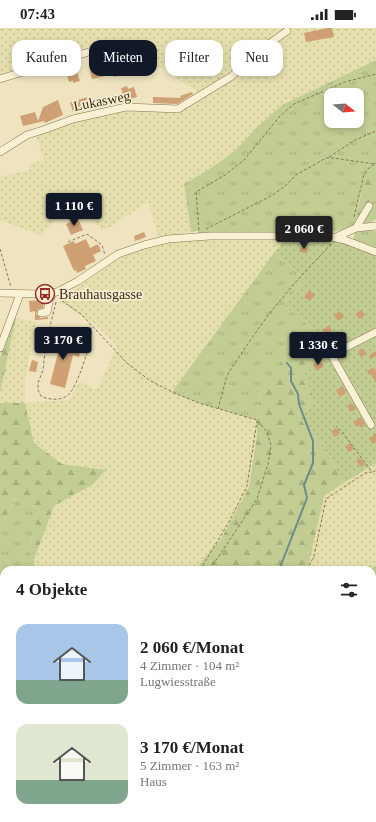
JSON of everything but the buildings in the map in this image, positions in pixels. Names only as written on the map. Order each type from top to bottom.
[{"type":"street","name":"Lukasweg","points":[[0,152],[27,135],[73,119],[126,106],[178,109],[232,76],[252,56],[287,31]]},
{"type":"street","points":[[0,79],[89,52]]},
{"type":"street","points":[[356,228],[369,206]]},
{"type":"street","points":[[336,237],[356,228],[376,226]]},
{"type":"street","points":[[0,293],[54,293],[78,281],[118,254],[155,242],[181,237],[336,237],[376,252]]},
{"type":"street","points":[[41,313],[47,312],[49,302],[54,293]]},
{"type":"street","points":[[0,348],[17,294]]},
{"type":"street","points":[[371,425],[333,358],[335,353],[376,332]]},
{"type":"path","points":[[200,231],[196,192],[225,175],[244,160],[285,111],[303,100],[344,82],[376,74]]},
{"type":"path","points":[[204,230],[271,196],[284,187],[296,175],[328,158],[355,140],[376,131]]},
{"type":"path","points":[[328,158],[375,163]]},
{"type":"path","points":[[354,219],[364,174],[375,163]]},
{"type":"path","points":[[68,242],[84,234],[88,235],[102,245],[107,261]]},
{"type":"path","points":[[218,409],[229,372],[262,323],[293,285],[330,246],[336,237]]},
{"type":"path","points":[[0,249],[17,294]]},
{"type":"path","points":[[89,323],[91,331],[89,344],[80,373],[71,392],[67,396],[60,398],[48,399],[41,396],[38,392],[38,383],[43,370],[46,342],[57,297],[78,312],[89,323],[127,363],[158,386],[179,396],[257,420],[267,432],[271,445],[263,483],[257,499],[211,566]]},
{"type":"path","points":[[202,566],[229,522],[247,486],[257,420]]},
{"type":"path","points":[[336,426],[344,433],[372,472]]},
{"type":"path","points":[[309,566],[314,556],[326,499],[365,473],[376,470]]},
{"type":"shaded area","points":[[0,28],[376,28],[376,60],[282,105],[255,129],[235,151],[208,170],[184,184],[191,232],[159,238],[148,202],[109,228],[102,230],[75,203],[40,235],[0,220],[0,177],[30,170],[29,163],[44,161],[36,134],[121,110],[180,111],[201,94],[174,76],[223,76],[223,40],[165,40],[165,70],[157,65],[157,40],[89,40],[89,46],[81,49],[81,40],[12,40],[12,72],[0,76]]},
{"type":"shaded area","points":[[194,240],[285,240],[172,392],[199,403],[257,420],[257,435],[249,487],[221,539],[199,566],[34,566],[34,560],[54,506],[92,485],[105,470],[62,464],[34,443],[25,403],[69,400],[80,382],[97,390],[117,346],[93,322],[59,302],[60,297],[75,289],[119,258],[157,245]]},
{"type":"shaded area","points":[[16,318],[36,322],[25,379],[25,403],[0,403],[0,393]]},
{"type":"shaded area","points":[[376,463],[375,566],[309,566],[324,496]]},
{"type":"green space","points":[[376,60],[376,166],[368,172],[360,196],[355,226],[324,234],[198,235],[198,231],[191,232],[184,184],[208,170],[235,151],[255,129],[282,105]]},
{"type":"green space","points":[[376,166],[376,183],[373,192],[373,200],[368,204],[355,226],[363,182],[368,172]]},
{"type":"green space","points":[[376,183],[376,219],[367,224],[361,221],[368,203],[373,200],[373,192]]},
{"type":"green space","points":[[356,228],[376,231],[376,250],[353,240]]},
{"type":"green space","points":[[285,240],[337,240],[376,254],[376,463],[344,483],[330,457],[298,416],[315,403],[304,369],[327,353],[307,324],[284,305],[305,279],[274,253]]},
{"type":"green space","points":[[274,253],[305,279],[284,305],[307,324],[260,394],[257,420],[199,403],[172,392]]},
{"type":"green space","points":[[13,318],[16,318],[0,393],[0,357]]},
{"type":"green space","points":[[307,324],[328,353],[315,403],[298,416],[330,457],[344,483],[324,496],[309,566],[199,566],[221,539],[249,487],[257,435],[260,394]]},
{"type":"green space","points":[[0,403],[25,403],[34,443],[62,464],[106,470],[92,485],[54,506],[34,560],[34,566],[25,566],[39,509],[15,499],[0,529]]},
{"type":"green space","points":[[15,499],[39,509],[25,566],[0,566],[0,529]]},
{"type":"waterway","points":[[281,566],[307,498],[304,485],[313,463],[313,441],[299,404],[298,394],[291,381],[291,368],[287,363]]},
{"type":"place","name":"Brauhausgasse","points":[[45,294]]}]
